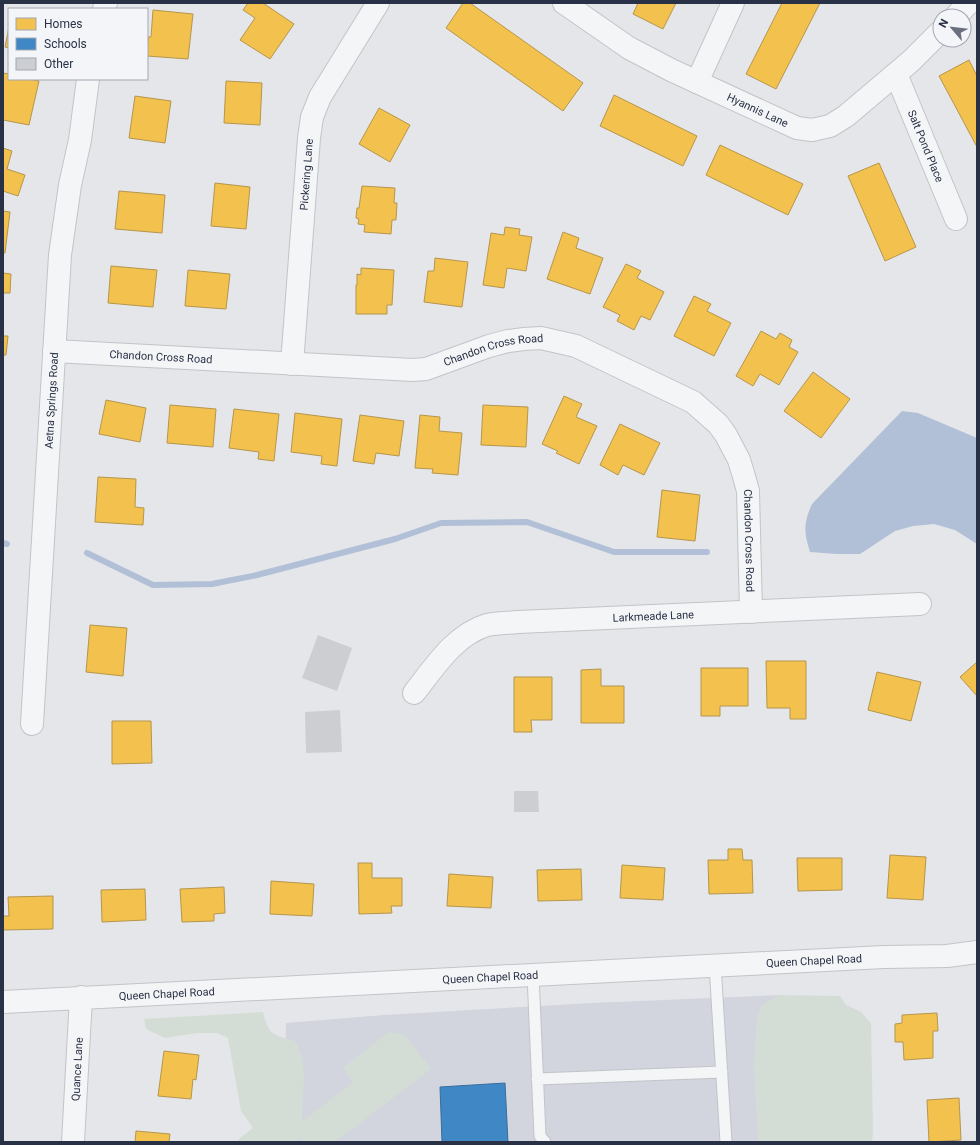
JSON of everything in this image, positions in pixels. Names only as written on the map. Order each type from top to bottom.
[{"type":"street","name":"Pickering Lane","points":[[292,364],[309,138],[312,117],[320,97],[378,3]]},
{"type":"street","name":"Hyannis Lane","points":[[564,3],[629,48],[697,82],[797,128],[812,130],[830,126],[846,116],[896,74],[932,40]]},
{"type":"street","points":[[697,82],[733,3]]},
{"type":"street","name":"Salt Pond Place","points":[[896,74],[956,219]]},
{"type":"street","name":"Aetna Springs Road","points":[[32,724],[60,255],[70,185],[80,140],[88,80]]},
{"type":"street","name":"Chandon Cross Road","points":[[54,351],[413,370],[426,369],[495,344],[524,339],[542,338],[576,346],[693,402],[718,424],[726,435],[740,460],[748,491],[751,612]]},
{"type":"street","name":"Larkmeade Lane","points":[[414,693],[454,644],[471,633],[487,626],[502,623],[920,604]]},
{"type":"street","name":"Queen Chapel Road","points":[[3,1002],[715,965],[884,957],[947,956],[977,952]]},
{"type":"street","name":"Quance Lane","points":[[73,1142],[81,997]]},
{"type":"lane","points":[[715,965],[726,1142]]},
{"type":"lane","points":[[533,975],[540,1136],[545,1142]]},
{"type":"lane","points":[[537,1079],[722,1072]]},
{"type":"shaded area","points":[[779,995],[784,1028],[784,1142],[283,1142],[286,1023],[384,1015],[592,1003]]},
{"type":"shaded area","points":[[779,995],[840,996],[846,1005],[861,1012],[871,1023],[872,1142],[758,1142],[754,1065],[757,1016],[762,1005]]},
{"type":"shaded area","points":[[263,1012],[267,1026],[270,1030],[277,1036],[295,1041],[300,1051],[304,1071],[302,1122],[353,1082],[343,1068],[389,1032],[404,1034],[431,1069],[335,1142],[304,1142],[300,1136],[299,1142],[238,1142],[239,1139],[253,1128],[241,1111],[228,1038],[217,1033],[197,1033],[165,1038],[146,1029],[144,1019]]},
{"type":"water","points":[[902,411],[918,413],[977,438],[977,544],[955,530],[934,524],[913,526],[895,531],[860,554],[810,552],[805,528],[812,504]]},
{"type":"building: Homes","points":[[248,3],[263,3],[294,24],[270,59],[240,40],[255,18],[243,10]]},
{"type":"building: Homes","points":[[463,3],[470,3],[583,83],[563,111],[446,28]]},
{"type":"building: Homes","points":[[638,3],[676,3],[663,29],[633,14]]},
{"type":"building: Homes","points":[[782,3],[820,3],[776,89],[746,74]]},
{"type":"building: Homes","points":[[153,10],[193,14],[188,59],[148,56],[148,37],[151,37]]},
{"type":"building: Homes","points":[[8,32],[8,48],[5,47]]},
{"type":"building: Homes","points":[[969,60],[977,76],[977,147],[939,76]]},
{"type":"building: Homes","points":[[3,73],[8,74],[8,80],[39,81],[29,125],[3,120]]},
{"type":"building: Homes","points":[[226,81],[262,83],[260,125],[224,123]]},
{"type":"building: Homes","points":[[614,95],[697,136],[683,166],[600,126]]},
{"type":"building: Homes","points":[[135,96],[171,101],[165,143],[129,138]]},
{"type":"building: Homes","points":[[379,108],[410,125],[390,162],[359,144]]},
{"type":"building: Homes","points":[[720,145],[803,184],[788,215],[706,175]]},
{"type":"building: Homes","points":[[3,148],[12,151],[7,169],[25,175],[18,196],[3,191]]},
{"type":"building: Homes","points":[[879,163],[916,247],[885,261],[848,176]]},
{"type":"building: Homes","points":[[215,183],[250,187],[246,229],[211,226]]},
{"type":"building: Homes","points":[[362,186],[395,188],[394,203],[397,203],[396,220],[392,220],[391,234],[364,232],[365,225],[358,224],[359,219],[356,218],[357,208],[359,208]]},
{"type":"building: Homes","points":[[119,191],[165,195],[162,233],[115,229]]},
{"type":"building: Homes","points":[[3,211],[10,212],[5,253],[3,253]]},
{"type":"building: Homes","points":[[505,227],[520,229],[519,235],[532,237],[526,271],[507,268],[504,288],[483,285],[491,233],[504,235]]},
{"type":"building: Homes","points":[[563,232],[579,238],[576,248],[603,258],[590,294],[547,279]]},
{"type":"building: Homes","points":[[435,258],[468,262],[462,307],[424,302],[428,271],[434,271]]},
{"type":"building: Homes","points":[[626,264],[641,271],[637,278],[664,292],[650,320],[641,316],[634,330],[617,321],[620,315],[603,307]]},
{"type":"building: Homes","points":[[111,266],[157,270],[153,307],[108,303]]},
{"type":"building: Homes","points":[[361,268],[394,270],[392,305],[387,305],[387,314],[356,314],[357,274],[361,275]]},
{"type":"building: Homes","points":[[188,270],[230,274],[226,309],[185,306]]},
{"type":"building: Homes","points":[[3,273],[11,274],[10,293],[3,293]]},
{"type":"building: Homes","points":[[694,296],[711,304],[707,311],[731,323],[714,356],[674,336]]},
{"type":"building: Homes","points":[[761,331],[776,339],[780,333],[792,340],[789,347],[798,352],[779,385],[760,374],[753,386],[736,376]]},
{"type":"building: Homes","points":[[3,336],[8,336],[6,355],[3,355]]},
{"type":"building: Homes","points":[[813,372],[850,399],[821,438],[784,411]]},
{"type":"building: Homes","points":[[564,396],[582,404],[576,417],[597,426],[579,464],[556,453],[558,451],[542,444]]},
{"type":"building: Homes","points":[[106,400],[146,408],[140,442],[99,434]]},
{"type":"building: Homes","points":[[170,405],[216,409],[213,447],[167,443]]},
{"type":"building: Homes","points":[[483,405],[528,407],[526,447],[481,445]]},
{"type":"building: Homes","points":[[234,409],[279,414],[274,461],[258,459],[259,452],[229,448]]},
{"type":"building: Homes","points":[[295,413],[342,419],[337,466],[321,464],[322,456],[291,452]]},
{"type":"building: Homes","points":[[360,415],[404,421],[399,456],[376,453],[374,464],[353,461]]},
{"type":"building: Homes","points":[[420,415],[440,417],[439,431],[462,433],[458,475],[432,473],[433,469],[415,468]]},
{"type":"building: Homes","points":[[620,424],[660,443],[644,475],[623,465],[618,475],[600,465]]},
{"type":"building: Homes","points":[[98,477],[136,479],[135,507],[144,508],[143,525],[95,522]]},
{"type":"building: Homes","points":[[662,490],[700,495],[695,541],[657,537]]},
{"type":"building: Homes","points":[[90,625],[127,628],[123,676],[86,672]]},
{"type":"building: Homes","points":[[766,661],[806,661],[806,719],[790,719],[790,708],[767,708]]},
{"type":"building: Homes","points":[[977,662],[977,696],[960,677]]},
{"type":"building: Homes","points":[[701,668],[748,668],[748,706],[720,706],[720,716],[701,716]]},
{"type":"building: Homes","points":[[601,669],[601,686],[624,686],[624,723],[581,723],[581,670]]},
{"type":"building: Homes","points":[[877,672],[921,682],[911,721],[868,710]]},
{"type":"building: Homes","points":[[514,677],[552,677],[552,720],[531,720],[532,732],[514,732]]},
{"type":"building: Homes","points":[[112,721],[151,721],[152,763],[112,764]]},
{"type":"building: Homes","points":[[728,849],[742,849],[743,860],[752,860],[753,893],[709,894],[708,860],[728,860]]},
{"type":"building: Homes","points":[[890,855],[926,857],[923,900],[887,898]]},
{"type":"building: Homes","points":[[797,858],[842,858],[842,890],[798,891]]},
{"type":"building: Homes","points":[[358,863],[372,863],[372,878],[402,878],[402,906],[391,906],[392,913],[359,914]]},
{"type":"building: Homes","points":[[622,865],[665,868],[663,900],[620,898]]},
{"type":"building: Homes","points":[[581,869],[582,900],[538,901],[537,870]]},
{"type":"building: Homes","points":[[449,874],[493,877],[491,908],[447,906]]},
{"type":"building: Homes","points":[[271,881],[314,884],[312,916],[270,914]]},
{"type":"building: Homes","points":[[224,887],[225,913],[214,914],[214,921],[182,922],[180,889]]},
{"type":"building: Homes","points":[[145,889],[146,920],[102,922],[101,890]]},
{"type":"building: Homes","points":[[53,896],[53,929],[3,930],[3,916],[9,916],[8,897]]},
{"type":"building: Homes","points":[[937,1013],[938,1031],[933,1031],[933,1058],[904,1060],[903,1042],[895,1042],[895,1024],[902,1023],[902,1015]]},
{"type":"building: Homes","points":[[164,1051],[199,1055],[196,1080],[193,1079],[191,1099],[158,1096]]},
{"type":"building: Homes","points":[[959,1098],[961,1140],[929,1142],[927,1100]]},
{"type":"building: Homes","points":[[136,1131],[170,1134],[169,1142],[135,1142]]},
{"type":"building: Schools","points":[[505,1083],[508,1142],[442,1142],[440,1087]]},
{"type":"building: Other","points":[[318,635],[352,648],[337,691],[302,678]]},
{"type":"building: Other","points":[[340,710],[342,752],[306,753],[305,712]]},
{"type":"building: Other","points":[[514,791],[538,791],[539,812],[514,812]]},
{"type":"waterway","points":[[87,553],[153,585],[212,584],[257,575],[395,539],[441,523],[527,522],[614,552],[707,552]]},
{"type":"waterway","points":[[3,543],[7,544]]}]
